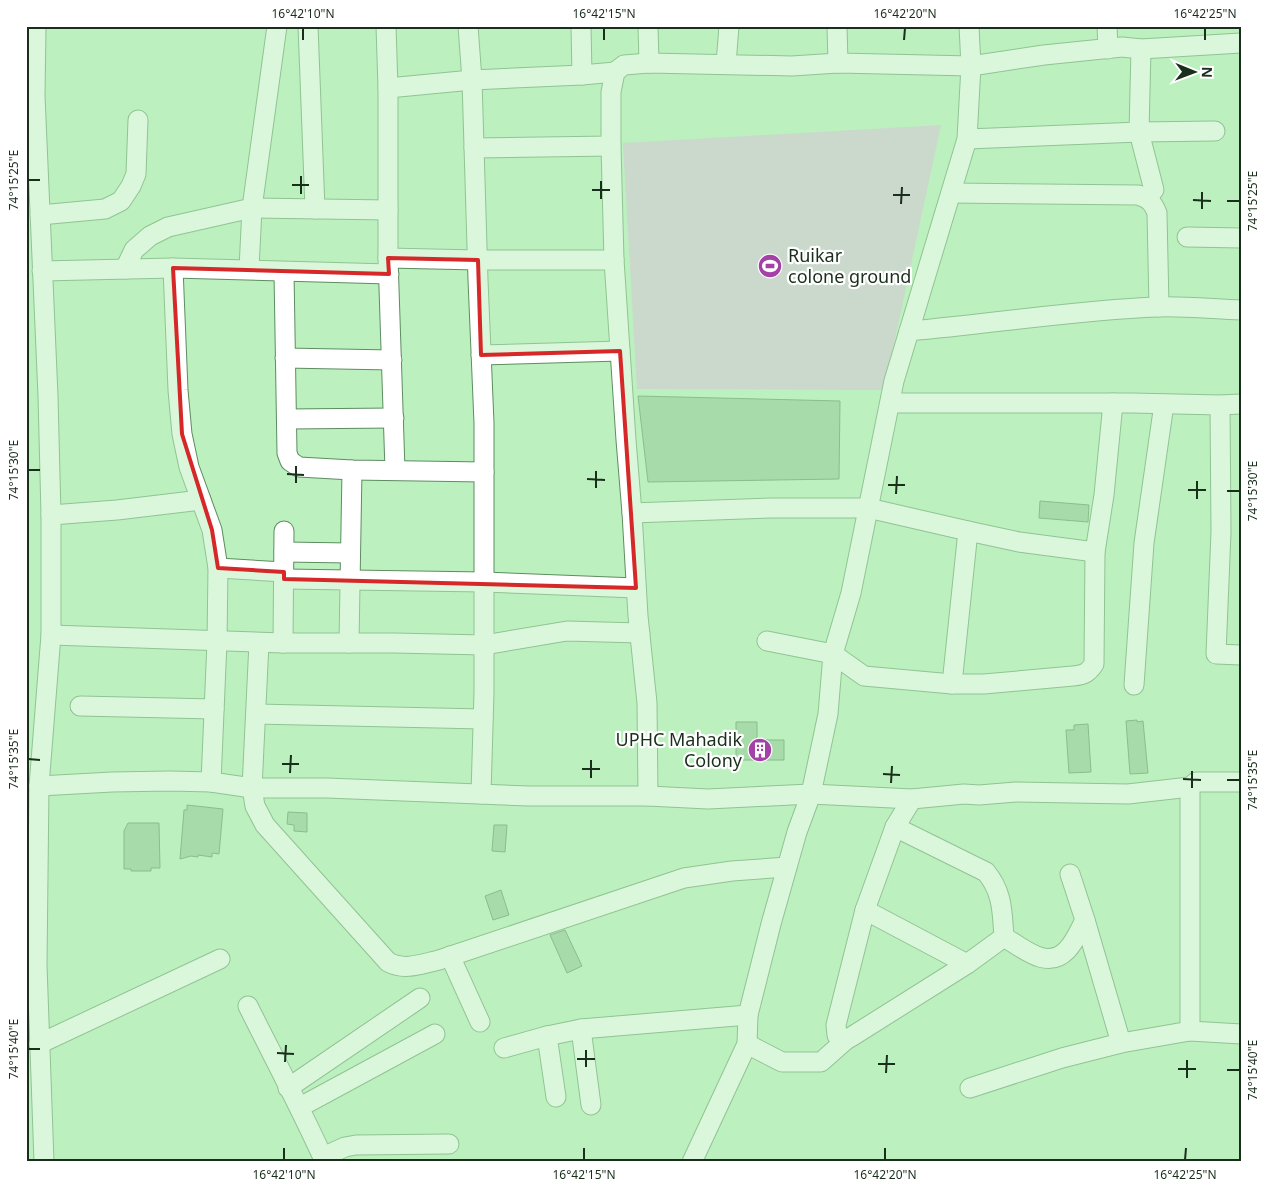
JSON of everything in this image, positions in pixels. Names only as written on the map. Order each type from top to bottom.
[{"type":"street","points":[[36,26],[35,96],[48,396],[51,515],[50,635],[40,786],[37,965],[44,1162]]},
{"type":"street","points":[[249,269],[252,208],[276,26]]},
{"type":"street","points":[[308,26],[316,209]]},
{"type":"street","points":[[386,26],[389,266],[395,470]]},
{"type":"street","points":[[468,26],[472,80],[484,423],[484,646],[480,794]]},
{"type":"street","points":[[581,26],[582,75]]},
{"type":"street","points":[[648,26],[649,63]]},
{"type":"street","points":[[726,64],[728,26]]},
{"type":"street","points":[[837,26],[838,63]]},
{"type":"street","points":[[692,1162],[747,1044],[748,1015],[786,867],[811,794],[828,714],[833,654],[851,593],[894,381],[967,139],[971,66],[969,26]]},
{"type":"street","points":[[1107,26],[1108,49]]},
{"type":"street","points":[[388,88],[472,80],[615,72],[624,66],[649,63],[792,66],[838,63],[971,66],[1044,55],[1122,47],[1141,49],[1211,35],[1241,43]]},
{"type":"street","points":[[1141,49],[1139,132],[1154,190]]},
{"type":"street","points":[[615,72],[611,92],[614,260],[636,588],[647,703],[648,796]]},
{"type":"street","points":[[40,215],[104,209],[121,201],[136,174],[138,120]]},
{"type":"street","points":[[967,139],[1215,131]]},
{"type":"street","points":[[474,148],[611,146]]},
{"type":"street","points":[[951,193],[1138,195],[1146,197],[1153,203],[1157,213],[1158,307]]},
{"type":"street","points":[[125,269],[134,250],[150,236],[168,228],[252,208],[388,210]]},
{"type":"street","points":[[1187,237],[1241,238]]},
{"type":"street","points":[[42,271],[173,268],[249,269],[284,272],[478,260],[614,260]]},
{"type":"street","points":[[173,268],[178,390],[182,434],[189,467],[212,530],[218,568],[218,642],[211,782]]},
{"type":"street","points":[[284,272],[287,453],[290,462],[299,467],[352,470],[484,472]]},
{"type":"street","points":[[909,331],[975,326],[1097,311],[1158,307],[1241,310]]},
{"type":"street","points":[[481,355],[620,351]]},
{"type":"street","points":[[285,358],[392,360]]},
{"type":"street","points":[[890,403],[1241,404]]},
{"type":"street","points":[[767,641],[833,654],[864,676],[952,684],[984,684],[1083,675],[1090,671],[1094,664],[1095,552],[1104,496],[1113,403]]},
{"type":"street","points":[[1134,685],[1144,543],[1164,404]]},
{"type":"street","points":[[1220,405],[1221,532],[1216,654],[1241,655]]},
{"type":"street","points":[[287,419],[394,418]]},
{"type":"street","points":[[349,643],[352,470]]},
{"type":"street","points":[[51,515],[117,510],[201,500]]},
{"type":"street","points":[[632,513],[772,508],[868,508],[1019,542],[1095,552]]},
{"type":"street","points":[[283,643],[284,531]]},
{"type":"street","points":[[952,684],[968,531]]},
{"type":"street","points":[[284,552],[350,553]]},
{"type":"street","points":[[218,568],[284,576],[350,580],[484,582],[636,588]]},
{"type":"street","points":[[50,635],[218,642],[484,646],[567,631],[640,633]]},
{"type":"street","points":[[259,643],[252,788],[255,806],[265,825],[388,962],[396,967],[408,967],[450,956],[684,878],[732,871],[786,867]]},
{"type":"street","points":[[80,706],[214,709]]},
{"type":"street","points":[[256,714],[483,719]]},
{"type":"street","points":[[40,786],[112,782],[211,782],[252,788],[327,788],[566,797],[648,796],[708,799],[811,794],[912,799],[1016,792],[1128,794],[1190,787],[1196,782],[1241,782]]},
{"type":"street","points":[[1190,787],[1190,1031]]},
{"type":"street","points":[[847,1039],[838,1035],[836,1025],[865,910],[895,827],[912,799]]},
{"type":"street","points":[[895,827],[986,872],[995,883],[1002,902],[1004,937]]},
{"type":"street","points":[[1070,874],[1121,1043]]},
{"type":"street","points":[[865,910],[967,964]]},
{"type":"street","points":[[1004,937],[1034,955],[1044,959],[1051,959],[1068,950],[1085,920]]},
{"type":"street","points":[[747,1044],[782,1062],[821,1062],[847,1039],[967,964],[1004,937]]},
{"type":"street","points":[[450,956],[480,1022]]},
{"type":"street","points":[[39,1044],[220,959]]},
{"type":"street","points":[[288,1088],[420,998]]},
{"type":"street","points":[[248,1006],[324,1159],[345,1147],[356,1145],[449,1144]]},
{"type":"street","points":[[504,1048],[581,1028],[748,1015]]},
{"type":"street","points":[[581,1028],[591,1105]]},
{"type":"street","points":[[970,1088],[1062,1058],[1121,1043],[1190,1031],[1241,1034]]},
{"type":"street","points":[[300,1108],[435,1034]]},
{"type":"street","points":[[547,1036],[556,1097]]},
{"type":"highlighted area","points":[[388,258],[478,260],[481,355],[620,351],[636,588],[284,579],[284,572],[218,568],[212,530],[182,434],[173,268],[389,274]]},
{"type":"shaded area","name":"Ruikar colone ground","points":[[941,125],[884,390],[637,389],[623,143]]},
{"type":"building","points":[[638,396],[840,401],[839,479],[648,482]]},
{"type":"building","points":[[1040,501],[1089,505],[1088,522],[1039,518]]},
{"type":"building","points":[[1137,720],[1137,722],[1143,721],[1148,773],[1130,774],[1126,721]]},
{"type":"building","name":"UPHC Mahadik Colony","points":[[736,722],[757,722],[757,740],[784,740],[784,760],[736,760]]},
{"type":"building","points":[[1088,724],[1091,772],[1069,773],[1066,730],[1074,730],[1074,725]]},
{"type":"building","points":[[187,805],[223,809],[219,854],[212,853],[212,857],[198,855],[198,857],[191,856],[180,859],[184,810],[187,810]]},
{"type":"building","points":[[288,812],[307,813],[307,832],[294,831],[294,825],[287,824]]},
{"type":"building","points":[[128,823],[159,823],[160,868],[151,868],[151,871],[124,869],[124,831]]},
{"type":"building","points":[[494,825],[507,825],[505,852],[492,851]]},
{"type":"building","points":[[501,890],[509,915],[493,920],[485,896]]},
{"type":"building","points":[[565,930],[582,966],[567,973],[550,935]]},
{"type":"place","name":"Ruikar colone ground","points":[[770,266]]},
{"type":"place","name":"UPHC Mahadik Colony","points":[[760,750]]}]
